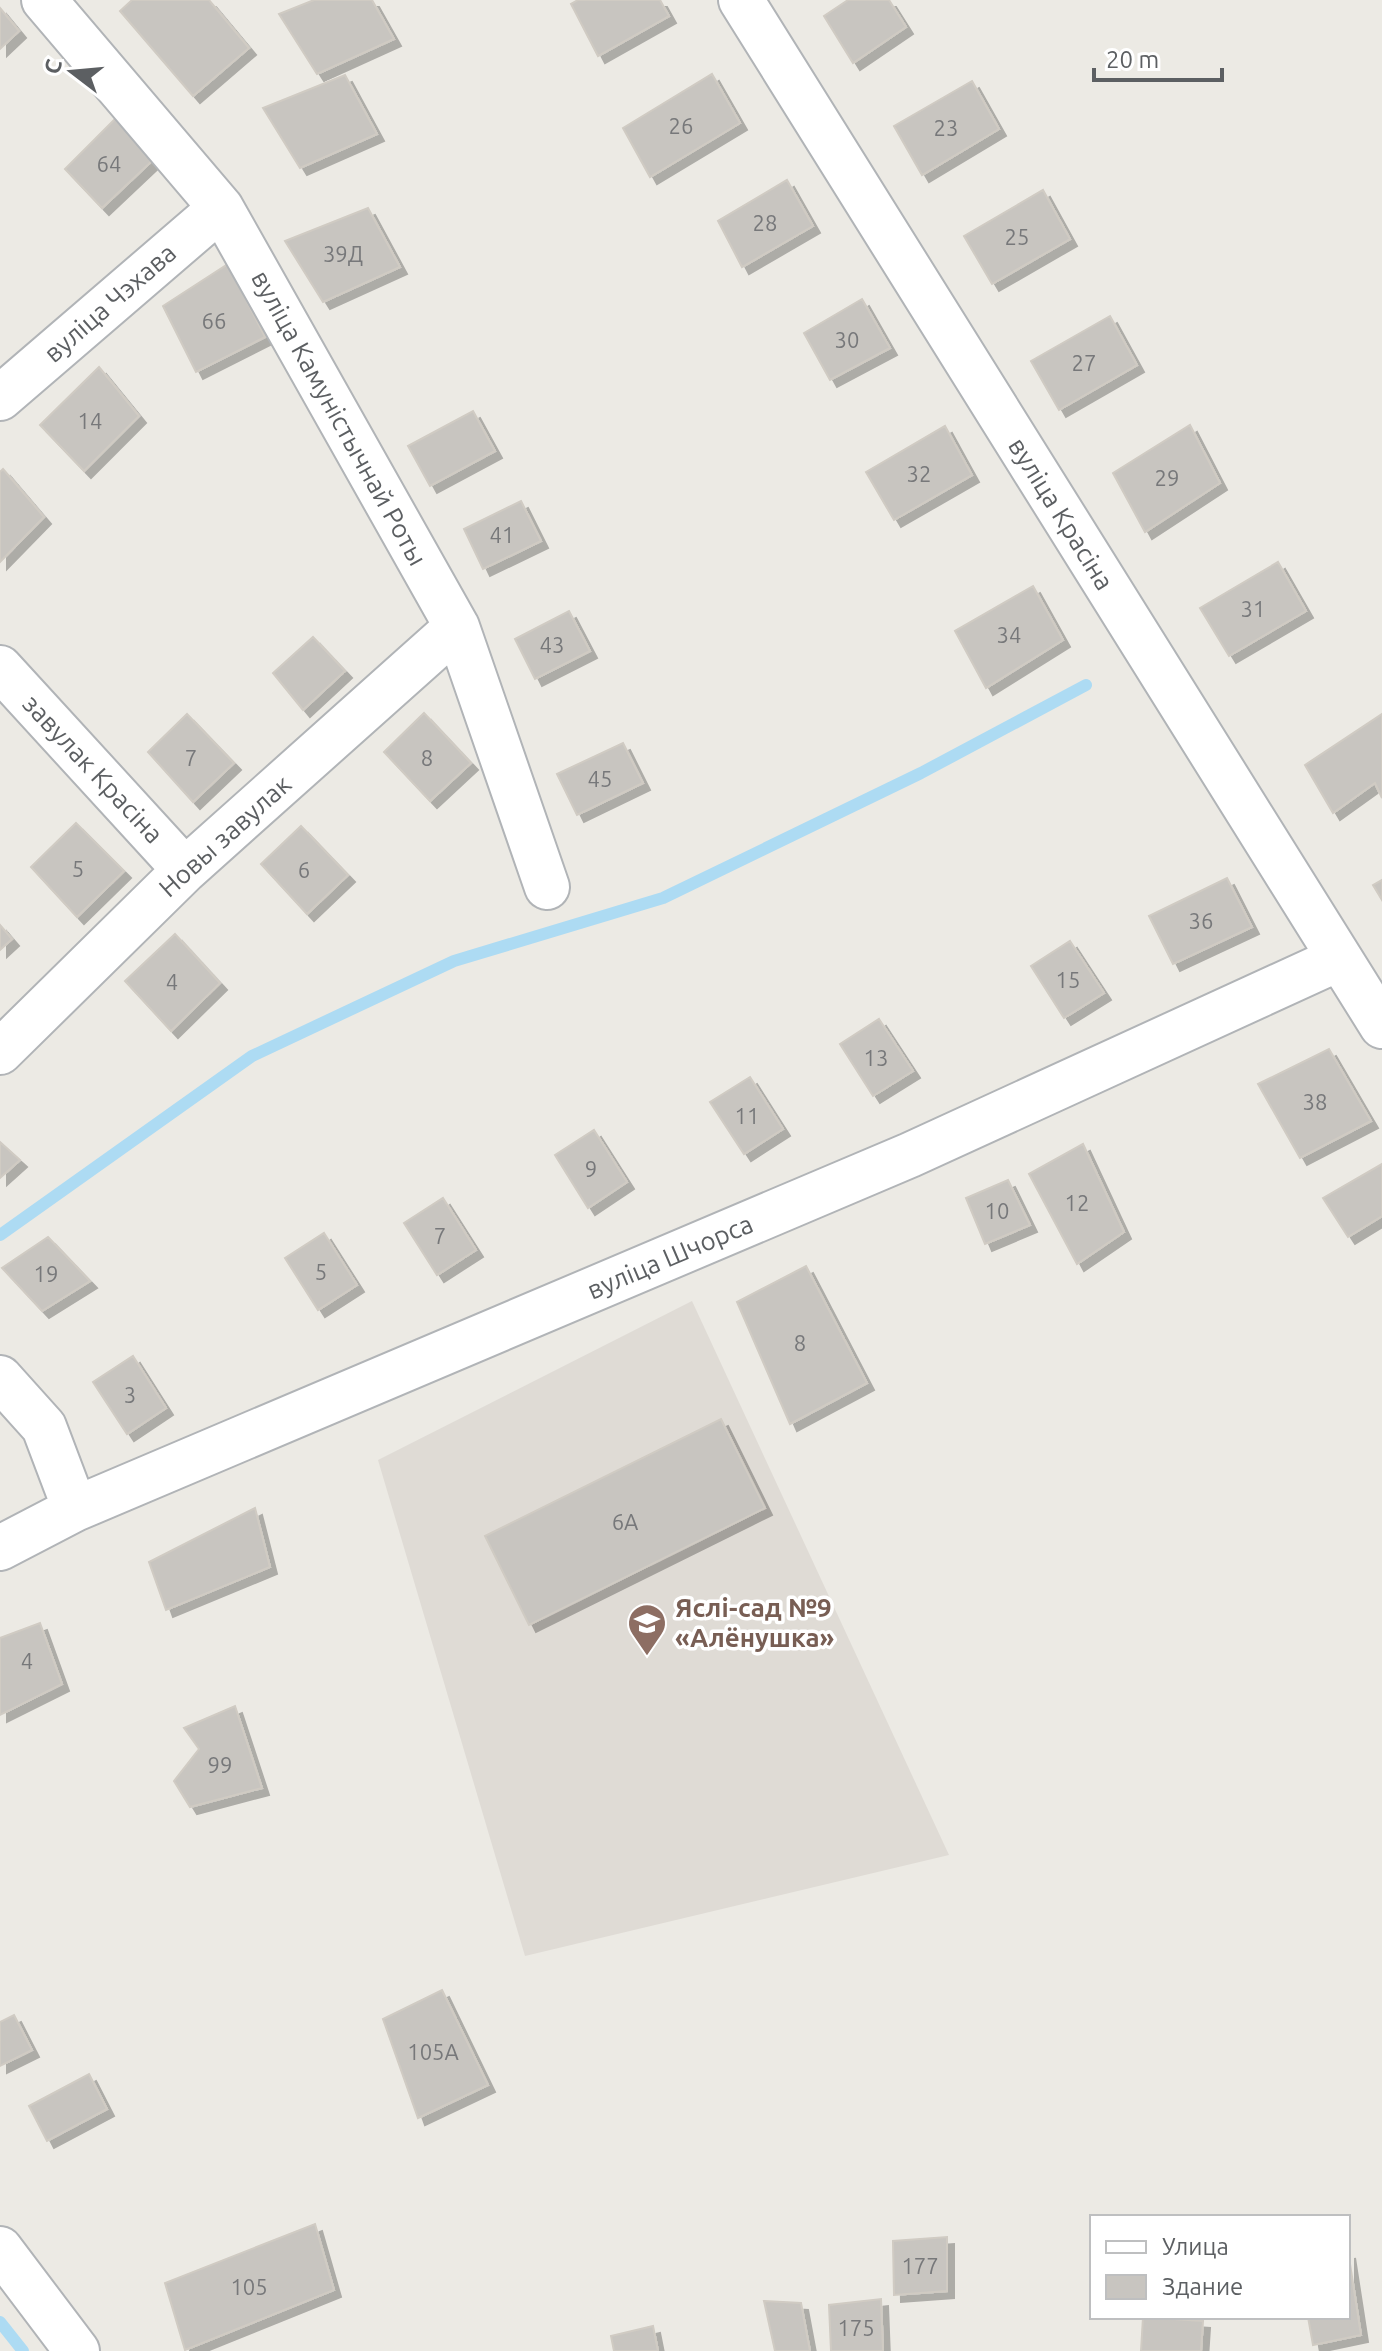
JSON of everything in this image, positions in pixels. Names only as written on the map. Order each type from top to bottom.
[{"type":"street","name":"вуліца Камуністычнай Роты","points":[[44,0],[221,208],[457,627],[547,887]]},
{"type":"street","name":"вуліца Красіна","points":[[741,0],[1382,1026]]},
{"type":"street","name":"вуліца Чэхава","points":[[0,398],[221,208]]},
{"type":"street","name":"Новы завулак","points":[[0,1052],[185,870],[457,627]]},
{"type":"street","name":"завулак Красіна","points":[[0,668],[185,870]]},
{"type":"street","name":"вуліца Шчорса","points":[[0,1548],[75,1509],[910,1155],[1338,959]]},
{"type":"street","points":[[0,1378],[44,1427],[75,1509]]},
{"type":"street","points":[[0,2249],[77,2351]]},
{"type":"shaded area","name":"Яслі-сад №9 «Алёнушка»","points":[[692,1301],[949,1855],[525,1956],[378,1460]]},
{"type":"building","points":[[132,0],[209,0],[249,48],[193,96],[120,11]]},
{"type":"building","points":[[314,0],[372,0],[394,39],[317,74],[279,14]]},
{"type":"building","points":[[578,0],[660,0],[669,16],[598,56],[571,4]]},
{"type":"building","points":[[848,0],[889,0],[906,27],[853,63],[824,16]]},
{"type":"building","points":[[0,8],[19,31],[0,49]]},
{"type":"building","points":[[712,74],[740,123],[650,177],[623,128]]},
{"type":"building","points":[[345,75],[377,134],[300,168],[263,108]]},
{"type":"building","points":[[972,81],[999,129],[922,175],[894,126]]},
{"type":"building","points":[[117,117],[154,159],[102,208],[65,169]]},
{"type":"building","points":[[787,180],[813,226],[742,267],[718,221]]},
{"type":"building","points":[[1043,190],[1070,239],[992,284],[964,236]]},
{"type":"building","points":[[368,208],[400,267],[323,302],[285,241]]},
{"type":"building","points":[[228,264],[265,337],[196,372],[163,306]]},
{"type":"building","points":[[862,299],[890,348],[830,380],[804,333]]},
{"type":"building","points":[[1110,316],[1137,365],[1059,410],[1031,361]]},
{"type":"building","points":[[99,367],[139,416],[84,471],[40,425]]},
{"type":"building","points":[[473,411],[495,451],[430,486],[408,446]]},
{"type":"building","points":[[1190,425],[1220,483],[1145,532],[1113,473]]},
{"type":"building","points":[[945,426],[972,475],[894,520],[866,472]]},
{"type":"building","points":[[3,469],[44,517],[0,562],[0,472]]},
{"type":"building","points":[[521,501],[541,541],[483,569],[464,529]]},
{"type":"building","points":[[1278,562],[1306,611],[1229,656],[1200,608]]},
{"type":"building","points":[[1033,586],[1063,640],[986,688],[955,631]]},
{"type":"building","points":[[569,611],[590,651],[535,679],[515,639]]},
{"type":"building","points":[[313,637],[345,671],[303,710],[273,673]]},
{"type":"building","points":[[424,713],[471,763],[430,801],[384,752]]},
{"type":"building","points":[[187,714],[234,763],[193,802],[148,752]]},
{"type":"building","points":[[1382,714],[1382,798],[1375,783],[1333,813],[1305,765]]},
{"type":"building","points":[[623,743],[643,783],[577,815],[557,774]]},
{"type":"building","points":[[76,823],[124,871],[77,917],[31,867]]},
{"type":"building","points":[[301,826],[348,875],[307,914],[261,864]]},
{"type":"building","points":[[1227,878],[1252,927],[1173,964],[1149,916]]},
{"type":"building","points":[[1382,880],[1382,900],[1373,885]]},
{"type":"building","points":[[0,925],[12,939],[0,950]]},
{"type":"building","points":[[175,934],[220,983],[171,1031],[125,981]]},
{"type":"building","points":[[1070,941],[1104,993],[1064,1018],[1031,966]]},
{"type":"building","points":[[879,1019],[913,1071],[873,1096],[840,1044]]},
{"type":"building","points":[[1329,1049],[1371,1121],[1300,1158],[1258,1084]]},
{"type":"building","points":[[750,1077],[783,1129],[744,1154],[710,1102]]},
{"type":"building","points":[[594,1130],[627,1182],[588,1208],[555,1155]]},
{"type":"building","points":[[0,1142],[20,1160],[0,1178]]},
{"type":"building","points":[[1083,1144],[1124,1232],[1077,1264],[1029,1174]]},
{"type":"building","points":[[1382,1164],[1382,1216],[1348,1237],[1323,1198]]},
{"type":"building","points":[[1008,1180],[1030,1225],[985,1244],[966,1198]]},
{"type":"building","points":[[443,1198],[476,1250],[437,1275],[404,1223]]},
{"type":"building","points":[[324,1233],[357,1285],[318,1310],[285,1258]]},
{"type":"building","points":[[48,1237],[90,1281],[42,1311],[2,1268]]},
{"type":"building","points":[[806,1266],[867,1383],[790,1424],[737,1302]]},
{"type":"building","points":[[133,1356],[166,1408],[127,1434],[93,1382]]},
{"type":"building","points":[[721,1419],[765,1508],[529,1625],[485,1536]]},
{"type":"building","points":[[255,1508],[270,1567],[166,1610],[149,1562]]},
{"type":"building","points":[[40,1623],[62,1684],[0,1715],[0,1638]]},
{"type":"building","points":[[235,1706],[262,1788],[190,1807],[174,1781],[199,1749],[184,1728]]},
{"type":"building","points":[[442,1990],[488,2085],[418,2118],[383,2019]]},
{"type":"building","points":[[14,2015],[32,2050],[0,2066],[0,2022]]},
{"type":"building","points":[[89,2074],[107,2109],[47,2141],[29,2106]]},
{"type":"building","points":[[315,2224],[334,2290],[185,2350],[165,2283]]},
{"type":"building","points":[[947,2237],[947,2291],[894,2295],[893,2241]]},
{"type":"building","points":[[1350,2264],[1361,2335],[1313,2345],[1308,2319],[1350,2319]]},
{"type":"building","points":[[881,2299],[883,2351],[831,2351],[829,2305]]},
{"type":"building","points":[[764,2301],[801,2303],[810,2351],[775,2351]]},
{"type":"building","points":[[1143,2319],[1203,2321],[1201,2351],[1141,2351]]},
{"type":"building","points":[[653,2326],[658,2351],[614,2351],[611,2336]]},
{"type":"waterway","points":[[0,1235],[252,1056],[454,961],[663,898],[921,773],[1086,685]]},
{"type":"waterway","points":[[0,2322],[23,2351]]},
{"type":"place","name":"Яслі-сад №9 «Алёнушка»","points":[[647,1657]]}]
